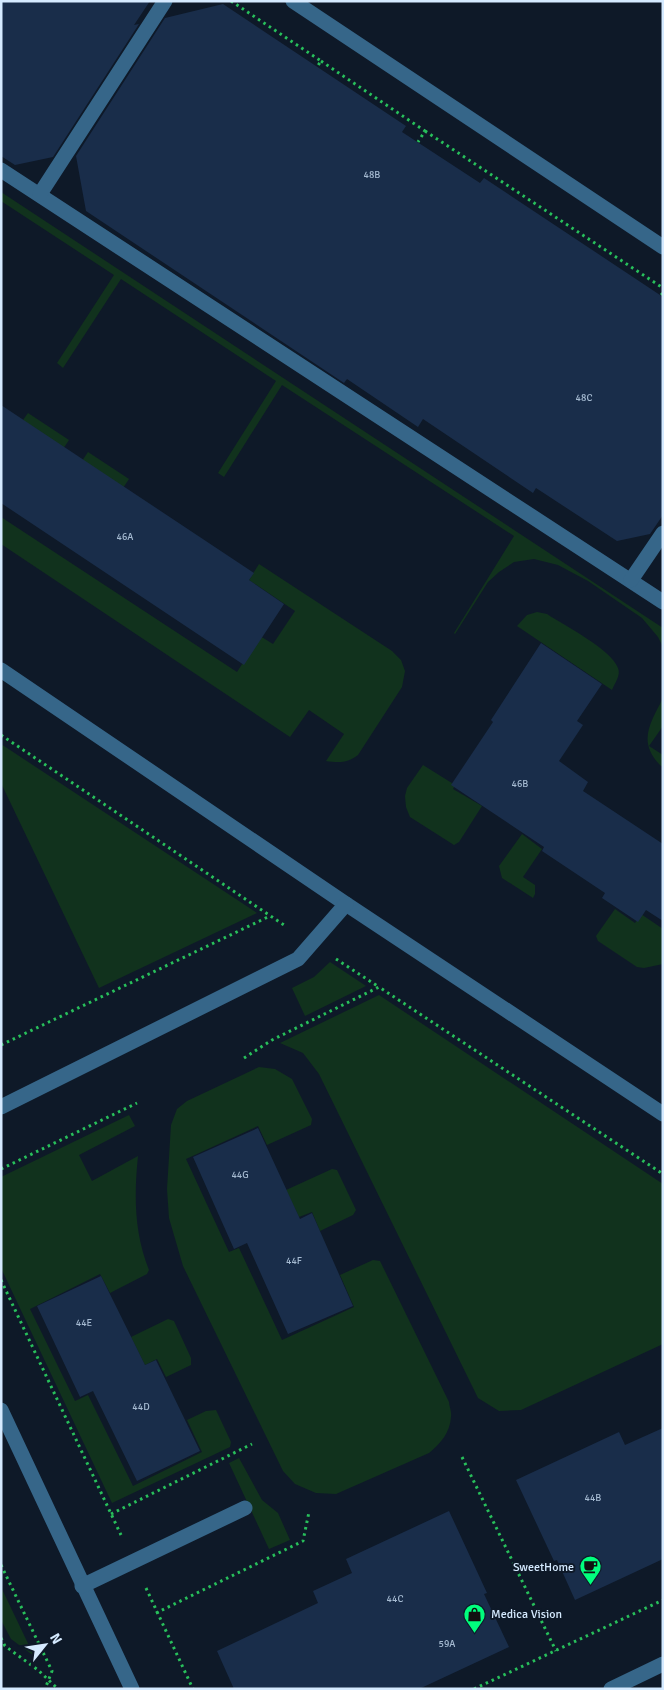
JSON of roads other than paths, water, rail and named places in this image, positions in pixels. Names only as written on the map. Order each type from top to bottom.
[{"type":"lane","points":[[40,194],[165,1]]},
{"type":"lane","points":[[293,1],[663,247]]},
{"type":"lane","points":[[1,170],[663,602]]},
{"type":"lane","points":[[631,580],[663,533]]},
{"type":"lane","points":[[1,670],[346,904],[663,1114]]},
{"type":"lane","points":[[1,1107],[298,959],[346,904]]},
{"type":"lane","points":[[1,1410],[132,1689]]},
{"type":"lane","points":[[82,1586],[245,1508]]},
{"type":"lane","points":[[611,1689],[663,1664]]},
{"type":"place","name":"SweetHome","points":[[590,1586]]},
{"type":"place","name":"Medica Vision","points":[[475,1633]]}]
